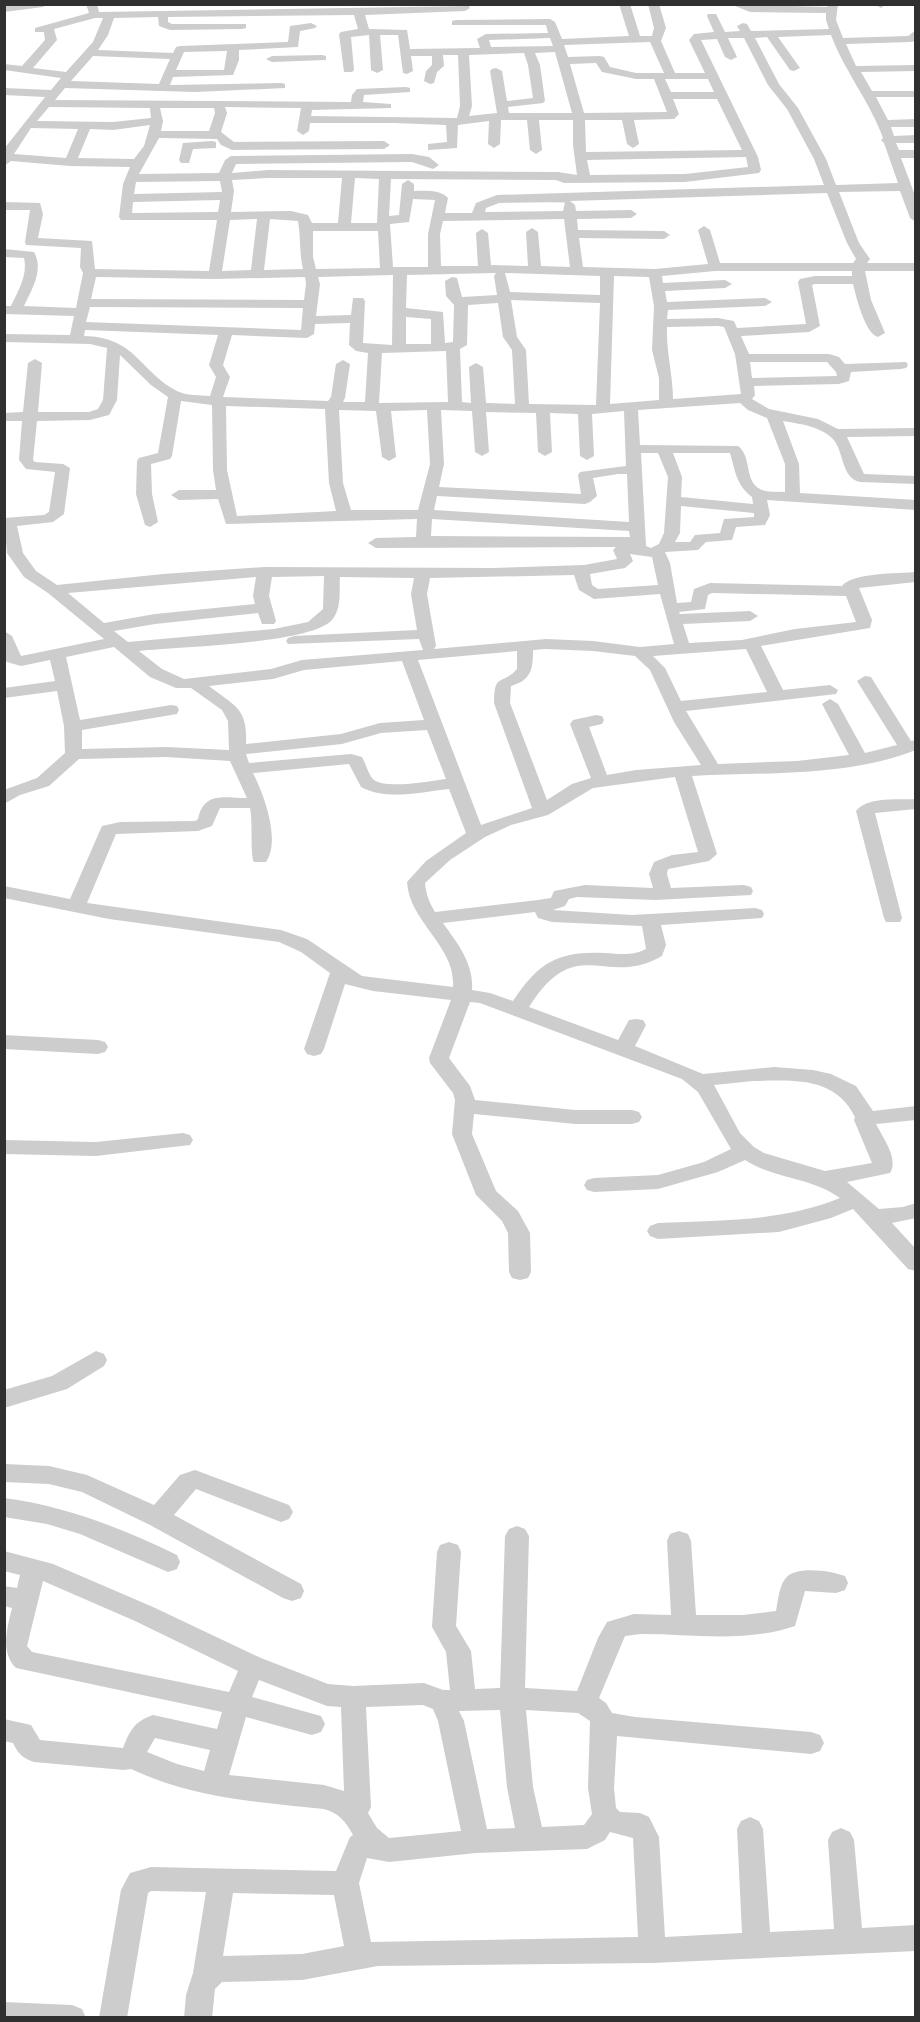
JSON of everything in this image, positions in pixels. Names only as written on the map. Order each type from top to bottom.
[{"type":"street","points":[[4,9],[43,4]]},
{"type":"street","points":[[25,70],[51,40],[44,29],[93,10],[109,15],[163,14],[325,4]]},
{"type":"street","points":[[624,4],[635,39]]},
{"type":"street","points":[[305,120],[385,119],[457,122],[499,117],[674,119],[666,96],[664,74],[656,41],[660,28],[653,4]]},
{"type":"street","points":[[735,4],[750,9],[832,7],[831,20],[837,37],[880,114],[887,140],[908,190],[915,218]]},
{"type":"street","points":[[290,7],[309,11],[431,11],[465,8]]},
{"type":"street","points":[[163,14],[163,24],[170,27],[242,30],[235,9]]},
{"type":"street","points":[[309,11],[315,42]]},
{"type":"street","points":[[359,11],[369,32],[377,70]]},
{"type":"street","points":[[109,15],[92,53],[15,141],[6,159],[136,163]]},
{"type":"street","points":[[456,23],[549,16],[579,117],[584,179]]},
{"type":"street","points":[[712,16],[731,57]]},
{"type":"street","points":[[182,60],[180,49],[294,45],[295,28],[315,42]]},
{"type":"street","points":[[231,160],[384,159],[429,167],[584,179],[685,178],[755,170],[750,153],[695,38],[745,30],[837,37],[911,39],[915,33]]},
{"type":"street","points":[[745,30],[774,85],[792,108],[820,159],[852,243],[863,259],[858,266],[858,280],[865,306],[878,333]]},
{"type":"street","points":[[348,70],[345,34],[403,32],[407,71]]},
{"type":"street","points":[[770,33],[794,68]]},
{"type":"street","points":[[487,51],[483,39],[486,37],[557,42],[635,39],[656,41]]},
{"type":"street","points":[[594,40],[600,59],[608,71],[636,75],[712,76]]},
{"type":"street","points":[[92,53],[182,60],[276,59],[315,42]]},
{"type":"street","points":[[405,53],[528,50],[557,42]]},
{"type":"street","points":[[233,47],[241,60]]},
{"type":"street","points":[[501,104],[539,101],[534,65],[528,50]]},
{"type":"street","points":[[432,147],[453,145],[457,122],[466,106],[463,52]]},
{"type":"street","points":[[430,81],[432,71],[438,66],[437,53]]},
{"type":"street","points":[[276,59],[281,86],[278,104]]},
{"type":"street","points":[[564,61],[600,59]]},
{"type":"street","points":[[163,88],[169,74],[182,60]]},
{"type":"street","points":[[169,74],[229,73],[241,60]]},
{"type":"street","points":[[4,67],[66,80],[163,88],[281,86]]},
{"type":"street","points":[[854,69],[915,68]]},
{"type":"street","points":[[494,144],[501,104],[496,71]]},
{"type":"street","points":[[357,106],[358,95],[361,91],[406,90]]},
{"type":"street","points":[[4,91],[51,99],[153,104],[398,105]]},
{"type":"street","points":[[869,94],[915,94]]},
{"type":"street","points":[[666,96],[722,95]]},
{"type":"street","points":[[4,338],[78,333],[226,331],[307,334],[313,284],[306,257],[307,227],[304,218],[264,215],[125,216],[131,178],[136,163],[146,153],[157,121],[153,104]]},
{"type":"street","points":[[216,135],[221,113],[219,105]]},
{"type":"street","points":[[153,134],[300,135],[303,133],[307,106]]},
{"type":"street","points":[[533,117],[537,150]]},
{"type":"street","points":[[627,117],[633,144]]},
{"type":"street","points":[[384,159],[385,119]]},
{"type":"street","points":[[30,124],[113,126],[157,121]]},
{"type":"street","points":[[429,167],[433,122]]},
{"type":"street","points":[[883,124],[915,123]]},
{"type":"street","points":[[70,162],[86,126]]},
{"type":"street","points":[[216,135],[231,146]]},
{"type":"street","points":[[887,140],[915,139]]},
{"type":"street","points":[[580,151],[633,144],[744,140]]},
{"type":"street","points":[[185,160],[189,146],[384,145]]},
{"type":"street","points":[[215,275],[222,243],[229,187],[224,177],[231,160],[231,146]]},
{"type":"street","points":[[580,151],[750,153]]},
{"type":"street","points":[[893,154],[915,154]]},
{"type":"street","points":[[131,178],[388,175],[409,174],[429,167],[540,163]]},
{"type":"street","points":[[344,227],[349,174]]},
{"type":"street","points":[[307,227],[384,224],[405,219],[409,174]]},
{"type":"street","points":[[388,175],[385,177],[384,224],[400,312],[399,349]]},
{"type":"street","points":[[564,178],[569,197],[577,270]]},
{"type":"street","points":[[478,216],[480,206],[493,200],[832,189],[908,190]]},
{"type":"street","points":[[407,195],[440,196],[434,234],[435,270]]},
{"type":"street","points":[[128,198],[227,196]]},
{"type":"street","points":[[4,206],[37,207],[32,242]]},
{"type":"street","points":[[438,217],[631,214]]},
{"type":"street","points":[[257,274],[264,215]]},
{"type":"street","points":[[704,230],[714,267]]},
{"type":"street","points":[[532,232],[535,269]]},
{"type":"street","points":[[482,233],[485,269]]},
{"type":"street","points":[[573,234],[664,235]]},
{"type":"street","points":[[7,250],[32,242],[87,244],[87,267],[90,273],[78,333]]},
{"type":"street","points":[[7,250],[29,255],[33,261],[30,276],[10,310]]},
{"type":"street","points":[[657,280],[714,267],[915,267]]},
{"type":"street","points":[[90,273],[215,275],[535,269],[607,272],[657,280],[725,284]]},
{"type":"street","points":[[603,409],[607,272]]},
{"type":"street","points":[[501,276],[510,337],[519,350],[522,409]]},
{"type":"street","points":[[657,280],[661,306],[658,350],[666,378],[666,404]]},
{"type":"street","points":[[733,332],[809,328],[813,326],[813,317],[805,282],[810,280],[858,280]]},
{"type":"street","points":[[358,300],[356,345],[361,348],[445,348],[460,345],[461,304],[453,296],[452,281]]},
{"type":"street","points":[[461,304],[467,300],[504,298],[607,299]]},
{"type":"street","points":[[661,306],[765,302]]},
{"type":"street","points":[[10,310],[311,303]]},
{"type":"street","points":[[400,312],[438,315],[455,406]]},
{"type":"street","points":[[309,320],[357,319]]},
{"type":"street","points":[[78,333],[90,340],[114,346],[125,352],[156,382],[175,396],[217,401],[378,407],[455,406],[585,410],[744,399],[748,395],[742,358],[733,332],[726,322],[660,323]]},
{"type":"street","points":[[226,331],[216,365],[222,377],[217,401],[220,470],[231,521],[345,515],[425,514],[637,539],[662,550],[693,547],[700,538],[724,538],[728,535],[729,522],[758,523],[761,519],[761,502],[745,482],[737,452],[734,449],[634,449]]},
{"type":"street","points":[[4,417],[90,416],[104,412],[110,400],[114,346]]},
{"type":"street","points":[[375,349],[378,407],[389,457]]},
{"type":"street","points":[[742,358],[829,358],[834,360],[843,371],[844,378],[745,382]]},
{"type":"street","points":[[4,524],[48,519],[56,514],[63,471],[61,467],[32,466],[26,462],[35,363]]},
{"type":"street","points":[[343,364],[338,398],[332,405],[336,483],[345,515]]},
{"type":"street","points":[[843,371],[854,367],[901,365]]},
{"type":"street","points":[[476,367],[482,452]]},
{"type":"street","points":[[150,522],[144,494],[144,461],[165,456],[175,396]]},
{"type":"street","points":[[744,399],[754,410],[821,425],[837,433],[915,432]]},
{"type":"street","points":[[423,541],[425,514],[437,464],[434,406]]},
{"type":"street","points":[[631,408],[637,539]]},
{"type":"street","points":[[543,410],[545,452]]},
{"type":"street","points":[[585,410],[588,456]]},
{"type":"street","points":[[773,414],[792,464],[793,498]]},
{"type":"street","points":[[837,433],[860,478],[915,480]]},
{"type":"street","points":[[663,448],[664,456],[675,471],[672,533],[662,550],[662,562],[672,614],[683,648]]},
{"type":"street","points":[[430,491],[581,499],[589,496],[585,475],[635,470]]},
{"type":"street","points":[[179,495],[224,494]]},
{"type":"street","points":[[674,501],[761,502],[793,498],[915,511]]},
{"type":"street","points":[[4,524],[10,527],[12,546],[19,561],[30,574],[54,590],[156,673],[182,684],[273,674],[302,665],[525,646],[593,646],[640,652],[752,644],[795,634],[864,625],[851,591],[850,586],[853,583],[915,577]]},
{"type":"street","points":[[54,590],[196,576],[265,572],[423,573],[619,566],[625,561],[621,550],[637,539]]},
{"type":"street","points":[[376,543],[637,539]]},
{"type":"street","points":[[581,569],[585,587],[594,594],[666,589]]},
{"type":"street","points":[[265,572],[261,596],[273,634]]},
{"type":"street","points":[[292,636],[313,626],[328,614],[331,609],[332,572]]},
{"type":"street","points":[[423,573],[419,594],[430,655]]},
{"type":"street","points":[[672,614],[699,606],[700,592],[710,588],[851,591]]},
{"type":"street","points":[[102,628],[155,619],[263,608]]},
{"type":"street","points":[[672,614],[750,616]]},
{"type":"street","points":[[4,636],[13,659],[16,661],[121,644],[273,634],[292,636],[426,634]]},
{"type":"street","points":[[292,636],[302,665]]},
{"type":"street","points":[[752,644],[776,694]]},
{"type":"street","points":[[525,646],[525,669],[517,679],[505,683],[501,694],[502,703],[542,811]]},
{"type":"street","points":[[640,652],[657,668],[676,707],[713,770]]},
{"type":"street","points":[[57,655],[73,726],[74,754]]},
{"type":"street","points":[[408,656],[476,836]]},
{"type":"street","points":[[520,1272],[519,1233],[515,1224],[487,1196],[462,1134],[465,1106],[463,1091],[442,1067],[440,1058],[454,1025],[463,981],[459,962],[416,896],[416,882],[434,864],[476,836],[500,823],[542,811],[573,789],[601,781],[682,772],[860,760],[913,747],[865,681]]},
{"type":"street","points":[[197,684],[205,693],[228,708],[235,717],[239,758],[258,803],[264,824],[260,858]]},
{"type":"street","points":[[4,693],[64,685]]},
{"type":"street","points":[[676,707],[776,694],[830,697],[860,760]]},
{"type":"street","points":[[73,726],[171,710]]},
{"type":"street","points":[[596,720],[579,724],[601,781]]},
{"type":"street","points":[[239,758],[342,739],[380,728],[433,724]]},
{"type":"street","points":[[5,796],[43,782],[74,754],[166,752],[239,758],[351,759],[356,761],[362,777],[372,787],[390,789],[457,783]]},
{"type":"street","points":[[663,892],[658,874],[660,866],[670,861],[701,858],[708,854],[682,772]]},
{"type":"street","points":[[76,907],[108,830],[120,827],[198,826],[206,822],[210,808],[216,803],[258,803]]},
{"type":"street","points":[[893,918],[865,811],[874,807],[915,804]]},
{"type":"street","points":[[431,918],[538,906],[558,902],[561,895],[573,892],[744,891]]},
{"type":"street","points":[[6,897],[280,936],[306,945],[356,981],[493,1000],[676,1068],[699,1082],[717,1106],[729,1134],[746,1151],[758,1160],[833,1183],[873,1216],[915,1263]]},
{"type":"street","points":[[538,906],[542,907],[545,914],[552,916],[604,920],[651,920],[755,914]]},
{"type":"street","points":[[518,1009],[537,979],[552,967],[582,959],[628,961],[655,952],[657,945],[651,920]]},
{"type":"street","points":[[314,1049],[340,971]]},
{"type":"street","points":[[624,1048],[636,1025]]},
{"type":"street","points":[[4,1042],[98,1047]]},
{"type":"street","points":[[699,1082],[745,1074],[825,1080],[850,1092],[866,1118],[864,1120],[882,1157],[883,1168],[824,1179]]},
{"type":"street","points":[[465,1106],[574,1117],[632,1117]]},
{"type":"street","points":[[866,1118],[915,1113]]},
{"type":"street","points":[[4,1146],[96,1149],[183,1140]]},
{"type":"street","points":[[594,1185],[658,1182],[711,1167],[746,1151]]},
{"type":"street","points":[[658,1231],[779,1224],[823,1213],[855,1200]]},
{"type":"street","points":[[873,1216],[905,1214],[915,1210]]},
{"type":"street","points":[[4,1399],[58,1383],[96,1360]]},
{"type":"street","points":[[4,1473],[50,1475],[78,1481],[158,1518],[292,1591]]},
{"type":"street","points":[[158,1518],[188,1482],[195,1479],[281,1512]]},
{"type":"street","points":[[4,1507],[54,1514],[87,1525],[116,1536],[168,1562]]},
{"type":"street","points":[[517,1536],[512,1700],[519,1781],[531,1839]]},
{"type":"street","points":[[679,1541],[684,1625]]},
{"type":"street","points":[[449,1552],[444,1627],[458,1651],[451,1721],[476,1841]]},
{"type":"street","points":[[4,1561],[34,1569],[144,1614],[252,1666],[327,1695],[353,1697],[424,1694],[453,1700],[559,1700],[585,1703],[598,1712],[604,1722],[602,1787],[605,1816],[597,1833],[587,1837],[476,1841],[389,1850],[359,1845],[345,1883],[358,1947]]},
{"type":"street","points":[[34,1569],[16,1598],[12,1625],[18,1655],[25,1661],[237,1704],[312,1724]]},
{"type":"street","points":[[585,1703],[610,1638],[616,1629],[631,1624],[775,1622],[786,1619],[795,1584],[800,1581],[836,1583]]},
{"type":"street","points":[[213,1785],[224,1742],[252,1666]]},
{"type":"street","points":[[353,1697],[358,1807]]},
{"type":"street","points":[[604,1722],[635,1728],[811,1743]]},
{"type":"street","points":[[132,1757],[141,1733],[153,1726],[224,1742]]},
{"type":"street","points":[[4,1730],[22,1733],[27,1745],[34,1751],[124,1759],[132,1757],[149,1766],[213,1785],[324,1797],[342,1802],[352,1811],[369,1840],[378,1848]]},
{"type":"street","points":[[605,1816],[610,1821],[640,1825],[644,1829],[652,1950]]},
{"type":"street","points":[[750,1829],[757,1947]]},
{"type":"street","points":[[841,1840],[849,1941]]},
{"type":"street","points":[[113,2018],[135,1890],[140,1882],[151,1879],[345,1883]]},
{"type":"street","points":[[198,2018],[202,1981],[207,1973],[220,1880]]},
{"type":"street","points":[[207,1973],[220,1968],[311,1966],[378,1953],[652,1950],[915,1938]]},
{"type":"street","points":[[4,2014],[72,2018]]}]
